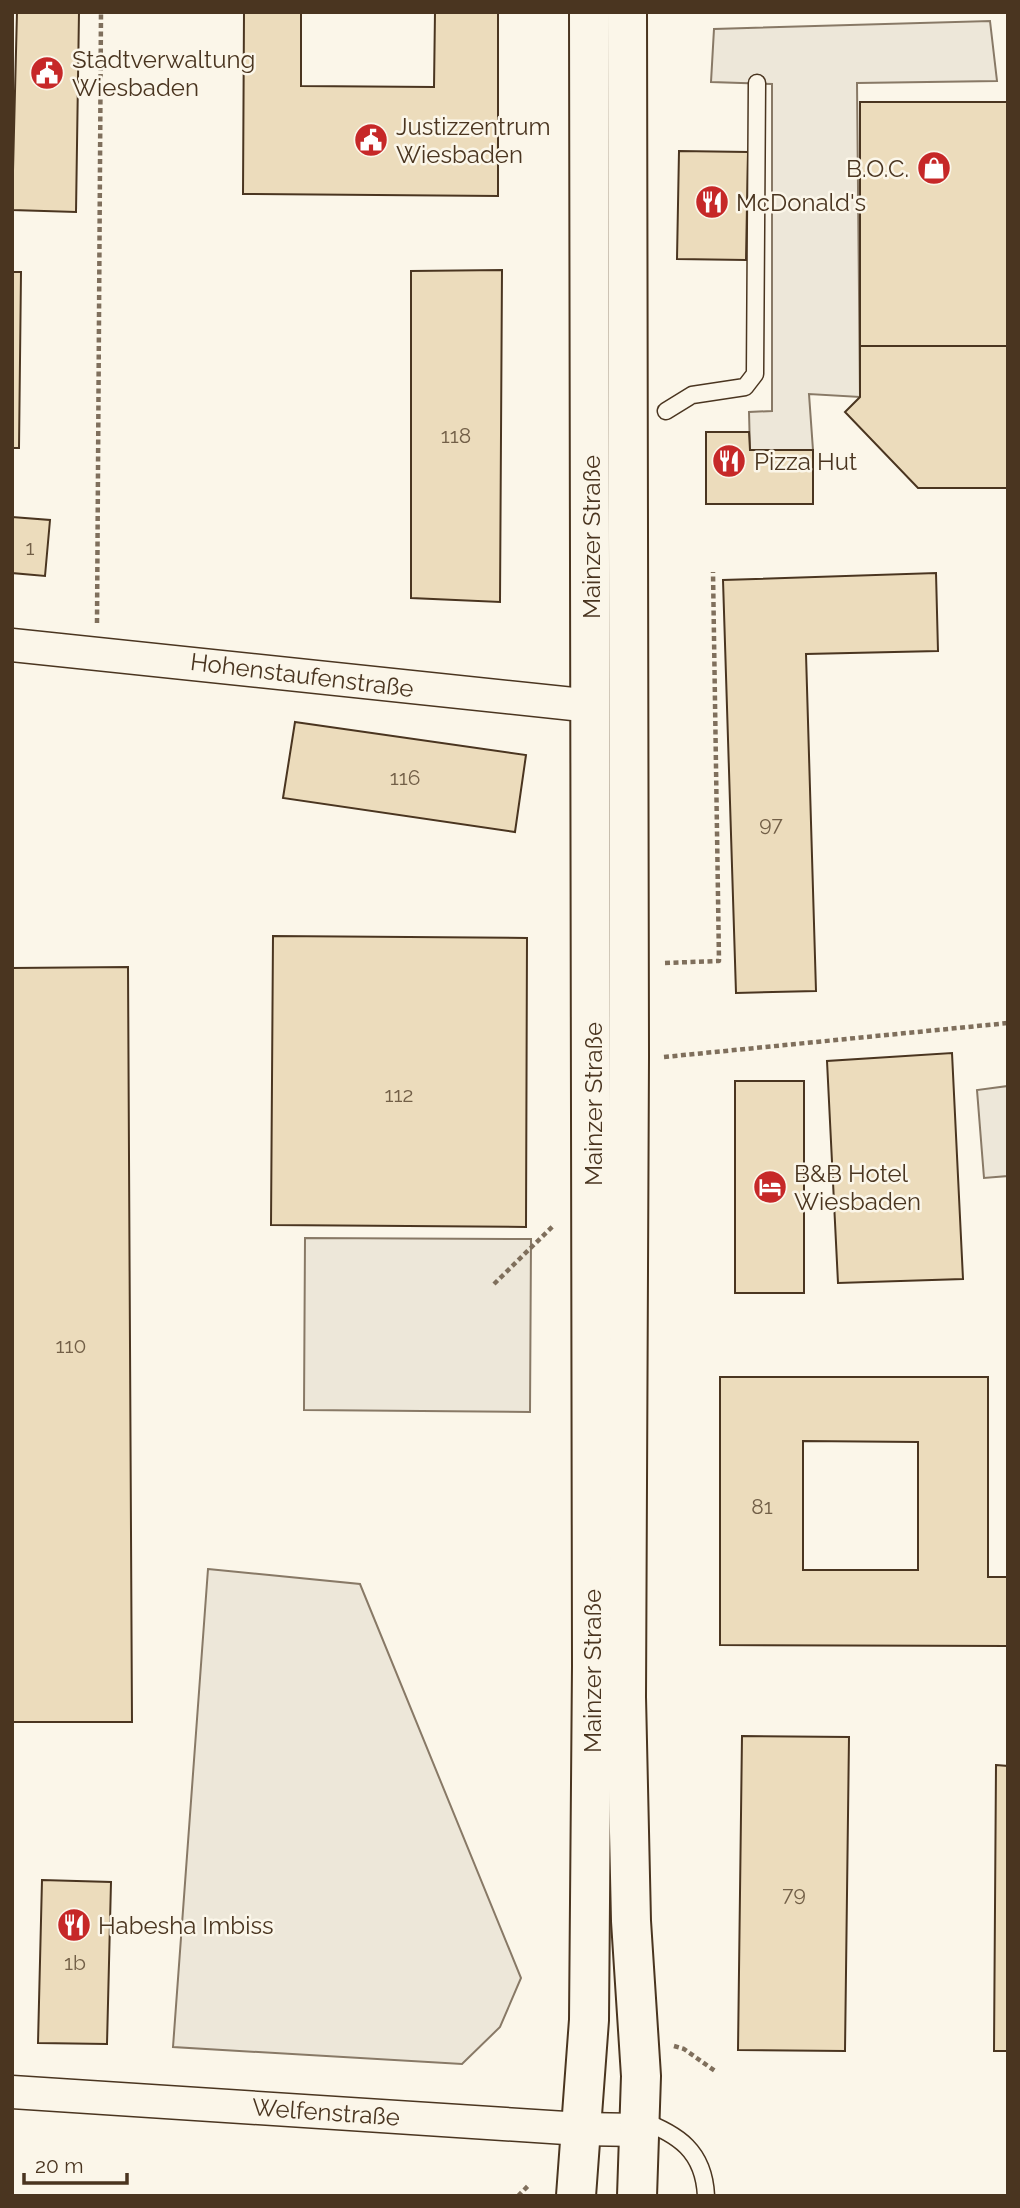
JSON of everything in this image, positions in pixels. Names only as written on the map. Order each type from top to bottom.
[{"type":"main road","name":"Mainzer Straße","points":[[576,2196],[589,2020],[592,1734],[589,12]]},
{"type":"main road","name":"Mainzer Straße","points":[[627,12],[629,1057],[626,1697],[631,1906],[640,2043],[637,2196]]},
{"type":"street","name":"Hohenstaufenstraße","points":[[12,645],[592,706]]},
{"type":"street","name":"Welfenstraße","points":[[12,2091],[581,2129],[639,2125]]},
{"type":"lane","points":[[666,411],[692,395],[745,387],[755,374],[757,83]]},
{"type":"lane","points":[[639,2125],[667,2130],[689,2147],[701,2168],[706,2196]]},
{"type":"path","points":[[97,652],[101,12]]},
{"type":"path","points":[[665,963],[719,961],[713,572]]},
{"type":"path","points":[[629,1057],[682,1058],[1008,1023]]},
{"type":"path","points":[[494,1284],[554,1225]]},
{"type":"path","points":[[684,2049],[715,2071]]},
{"type":"path","points":[[518,2196],[530,2185]]},
{"type":"shaded area","points":[[990,21],[997,81],[857,83],[860,397],[809,394],[813,450],[750,450],[749,412],[772,411],[772,84],[711,82],[714,29]]},
{"type":"shaded area","points":[[1008,1086],[1008,1176],[984,1178],[977,1090]]},
{"type":"shaded area","points":[[305,1238],[531,1239],[530,1412],[304,1410]]},
{"type":"shaded area","points":[[208,1569],[360,1584],[521,1978],[500,2027],[462,2064],[173,2047]]},
{"type":"building","name":"Stadtverwaltung Wiesbaden","points":[[17,12],[79,12],[76,212],[12,210]]},
{"type":"building","name":"Justizzentrum Wiesbaden","points":[[244,12],[301,12],[301,86],[434,87],[435,12],[498,12],[498,196],[243,194]]},
{"type":"building","name":"B.O.C.","points":[[860,102],[1008,102],[1008,346],[860,346]]},
{"type":"building","name":"McDonald's","points":[[679,151],[748,152],[746,260],[677,259]]},
{"type":"building","points":[[502,270],[500,602],[411,598],[411,271]]},
{"type":"building","points":[[12,272],[21,272],[19,448],[12,448]]},
{"type":"building","points":[[860,346],[1008,346],[1008,488],[918,488],[845,412],[860,397]]},
{"type":"building","points":[[706,432],[749,432],[750,450],[813,450],[813,504],[706,504]]},
{"type":"building","points":[[12,517],[50,520],[45,576],[12,573]]},
{"type":"building","points":[[936,573],[938,651],[806,654],[816,991],[736,993],[723,580]]},
{"type":"building","points":[[295,722],[526,755],[515,832],[283,798]]},
{"type":"building","points":[[273,936],[527,938],[526,1227],[271,1225]]},
{"type":"building","points":[[128,967],[132,1722],[12,1722],[12,968]]},
{"type":"building","points":[[952,1053],[963,1279],[838,1283],[827,1061]]},
{"type":"building","name":"B&B Hotel Wiesbaden","points":[[735,1081],[804,1081],[804,1293],[735,1293]]},
{"type":"building","points":[[720,1377],[988,1377],[988,1577],[1008,1577],[1008,1646],[720,1645]],"holes":[[[803,1441],[918,1442],[918,1570],[803,1570]]]},
{"type":"building","points":[[742,1736],[849,1737],[845,2051],[738,2050]]},
{"type":"building","points":[[996,1765],[1008,1766],[1008,2051],[994,2051]]},
{"type":"building","points":[[42,1880],[111,1882],[107,2044],[38,2043]]},
{"type":"place","name":"Stadtverwaltung Wiesbaden","points":[[47,73]]},
{"type":"place","name":"Justizzentrum Wiesbaden","points":[[371,140]]},
{"type":"place","name":"B.O.C.","points":[[934,168]]},
{"type":"place","name":"McDonald's","points":[[712,202]]},
{"type":"place","name":"Pizza Hut","points":[[729,461]]},
{"type":"place","name":"B&B Hotel Wiesbaden","points":[[770,1187]]},
{"type":"place","name":"Habesha Imbiss","points":[[74,1925]]}]
